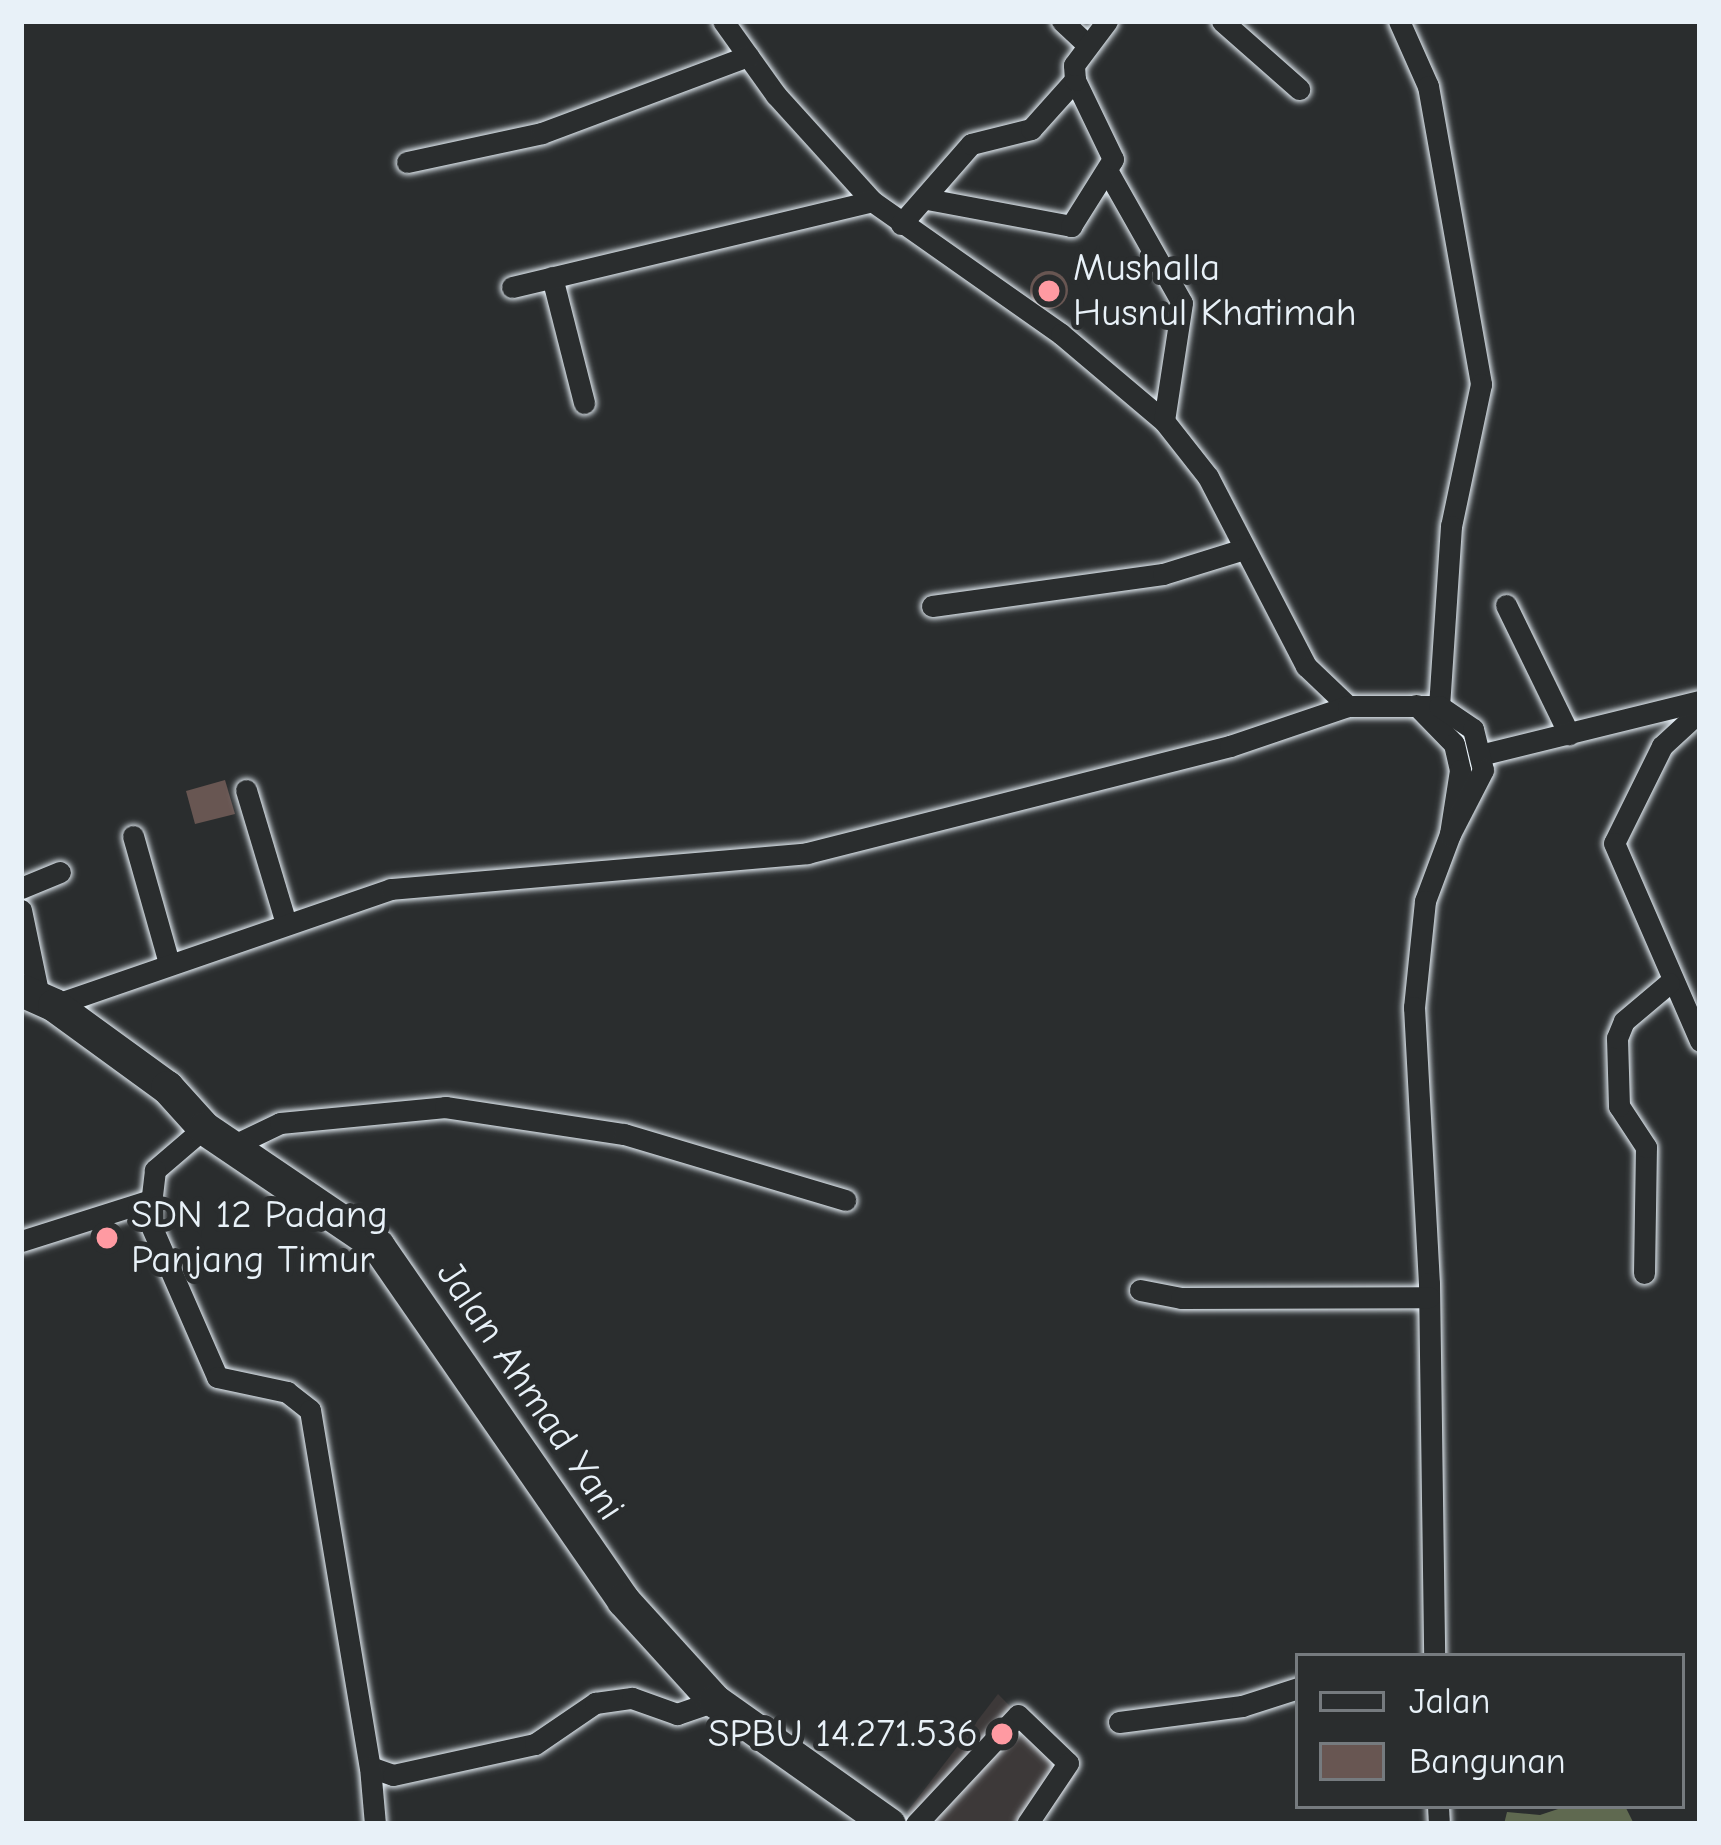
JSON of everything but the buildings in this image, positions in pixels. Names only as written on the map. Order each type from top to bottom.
[{"type":"highway","name":"Jalan Ahmad Yani","points":[[38,997],[167,1087],[217,1137],[378,1246],[623,1600],[716,1702],[889,1824]]},
{"type":"street","points":[[723,21],[872,201],[1061,334],[1164,421],[1208,477],[1306,666],[1348,706]]},
{"type":"street","points":[[1062,21],[1087,44]]},
{"type":"street","points":[[901,224],[971,144],[1027,132],[1075,80],[1087,44],[1107,21]]},
{"type":"street","points":[[1222,21],[1300,89]]},
{"type":"street","points":[[1399,21],[1428,86],[1481,384],[1451,526],[1439,706]]},
{"type":"street","points":[[407,163],[542,133],[748,56]]},
{"type":"street","points":[[927,199],[1063,229],[1108,172],[1112,149],[1075,80]]},
{"type":"street","points":[[1108,172],[1182,303],[1164,421]]},
{"type":"street","points":[[512,287],[872,201]]},
{"type":"street","points":[[552,277],[584,403]]},
{"type":"street","points":[[932,607],[1163,574],[1244,549]]},
{"type":"street","points":[[1506,605],[1569,734]]},
{"type":"street","points":[[1484,754],[1700,701]]},
{"type":"street","points":[[1416,705],[1454,744],[1460,770],[1450,834],[1425,901],[1414,1007],[1429,1297],[1434,1653]]},
{"type":"street","points":[[21,910],[38,997],[392,889],[473,878],[807,853],[1229,746],[1348,706],[1439,706],[1473,729],[1484,754],[1474,796],[1450,834]]},
{"type":"street","points":[[1700,711],[1662,746],[1646,791],[1614,836],[1669,983],[1700,1041]]},
{"type":"street","points":[[246,790],[286,923]]},
{"type":"street","points":[[133,836],[168,960]]},
{"type":"street","points":[[21,888],[60,872]]},
{"type":"street","points":[[1644,1273],[1646,1147],[1619,1106],[1617,1038],[1624,1021],[1669,983]]},
{"type":"street","points":[[375,1824],[370,1767],[310,1410],[287,1392],[217,1377],[149,1221],[148,1201],[160,1162],[217,1137],[280,1123],[445,1107],[624,1134],[845,1200]]},
{"type":"street","points":[[21,1241],[148,1201]]},
{"type":"street","points":[[1140,1290],[1181,1298],[1429,1297]]},
{"type":"street","points":[[1119,1722],[1242,1706],[1295,1689]]},
{"type":"street","points":[[370,1767],[393,1775],[535,1744],[595,1703],[632,1698],[676,1714],[716,1702]]},
{"type":"street","points":[[916,1824],[1018,1715],[1068,1763],[1027,1824]]},
{"type":"shaded area","name":"SPBU 14.271.536","points":[[998,1694],[1077,1774],[1041,1824],[923,1824],[907,1812]]},
{"type":"green space","points":[[1558,1809],[1626,1809],[1634,1824],[1504,1824],[1507,1812],[1540,1815]]},
{"type":"place","name":"Mushalla Husnul Khatimah","points":[[1049,291]]},
{"type":"place","name":"SDN 12 Padang Panjang Timur","points":[[107,1238]]},
{"type":"place","name":"SPBU 14.271.536","points":[[1002,1734]]}]
